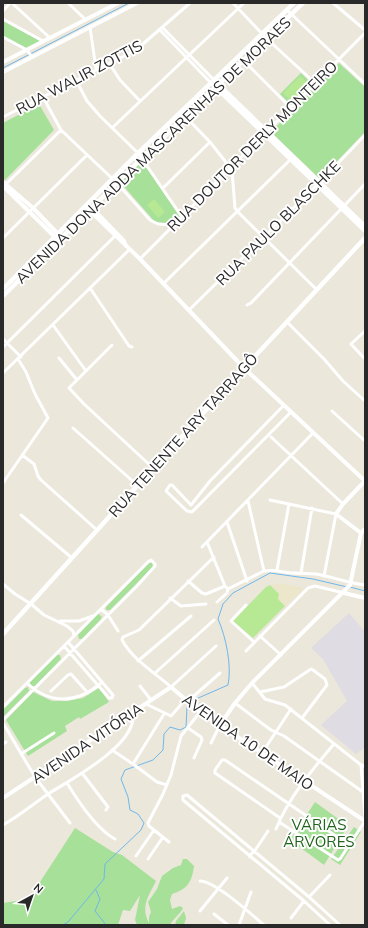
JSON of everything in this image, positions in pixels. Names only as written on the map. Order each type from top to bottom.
[{"type":"main road","name":"AVENIDA DONA ADDA MASCARENHAS DE MORAES","points":[[3,288],[138,153],[294,3]]},
{"type":"main road","name":"AVENIDA DONA ADDA MASCARENHAS DE MORAES","points":[[3,296],[185,116],[303,3]]},
{"type":"main road","name":"RUA TENENTE ARY TARRAGÔ","points":[[3,634],[137,485],[365,238]]},
{"type":"street","points":[[3,11],[11,3],[50,38]]},
{"type":"street","points":[[68,3],[86,20]]},
{"type":"street","points":[[3,72],[43,41],[118,3]]},
{"type":"street","name":"RUA WALIR ZOTTIS","points":[[3,117],[136,50],[190,3]]},
{"type":"street","points":[[233,3],[266,38],[315,84]]},
{"type":"street","points":[[112,128],[244,3]]},
{"type":"street","points":[[333,3],[365,30]]},
{"type":"street","points":[[3,62],[29,53],[90,27],[133,4]]},
{"type":"street","points":[[287,10],[365,84]]},
{"type":"street","points":[[3,19],[43,41]]},
{"type":"street","points":[[90,27],[96,69]]},
{"type":"street","points":[[161,29],[187,57],[292,159],[365,226]]},
{"type":"street","name":"RUA DOUTOR DERLY MONTEIRO","points":[[140,259],[365,33]]},
{"type":"street","points":[[3,37],[29,53]]},
{"type":"street","points":[[239,56],[291,108]]},
{"type":"street","points":[[109,63],[123,84],[140,101]]},
{"type":"street","points":[[76,80],[87,102],[138,153],[182,217]]},
{"type":"street","points":[[43,97],[61,130],[117,183],[150,220],[158,224],[174,225]]},
{"type":"street","points":[[181,112],[210,142],[231,168],[234,174],[235,206],[238,212],[317,290]]},
{"type":"street","points":[[60,239],[32,210],[4,185],[61,130]]},
{"type":"street","name":"RUA PAULO BLASCHKE","points":[[189,310],[318,184],[365,135]]},
{"type":"street","points":[[163,188],[210,142]]},
{"type":"street","points":[[3,238],[87,155]]},
{"type":"street","points":[[163,284],[292,159]]},
{"type":"street","points":[[247,304],[251,302],[365,184]]},
{"type":"street","points":[[86,205],[244,368],[365,481],[343,504],[336,514],[324,576]]},
{"type":"street","points":[[343,207],[365,231]]},
{"type":"street","points":[[3,347],[116,235]]},
{"type":"street","points":[[3,373],[90,288],[128,248]]},
{"type":"street","points":[[90,288],[129,346],[132,347]]},
{"type":"street","points":[[287,322],[365,402]]},
{"type":"street","points":[[53,325],[86,371]]},
{"type":"street","points":[[364,358],[351,344],[365,331]]},
{"type":"street","points":[[3,339],[19,358],[35,394],[48,418],[3,483]]},
{"type":"street","points":[[112,345],[69,388],[84,404],[153,468]]},
{"type":"street","points":[[59,358],[77,380]]},
{"type":"street","points":[[284,405],[210,481],[191,505],[172,485],[170,485],[166,490],[187,511],[192,512],[291,412]]},
{"type":"street","points":[[332,411],[365,441]]},
{"type":"street","points":[[73,428],[137,485]]},
{"type":"street","points":[[202,547],[313,433]]},
{"type":"street","points":[[271,437],[343,504]]},
{"type":"street","points":[[22,455],[34,464],[41,480],[97,530]]},
{"type":"street","points":[[270,500],[336,514],[365,537]]},
{"type":"street","points":[[248,501],[264,571]]},
{"type":"street","points":[[277,570],[288,504]]},
{"type":"street","points":[[301,573],[312,508]]},
{"type":"street","points":[[21,515],[72,558]]},
{"type":"street","points":[[227,522],[247,581]]},
{"type":"street","points":[[211,744],[220,725],[235,703],[252,683],[350,586],[361,533],[365,528]]},
{"type":"street","points":[[207,542],[225,586],[228,589]]},
{"type":"street","points":[[206,604],[181,606],[170,598],[214,557]]},
{"type":"street","points":[[3,707],[149,561],[151,560],[155,564],[155,566],[108,615],[33,689],[3,721],[35,777],[70,823]]},
{"type":"street","points":[[217,602],[228,589],[247,581],[264,571],[277,570],[294,574],[301,573],[324,576],[350,586],[365,584]]},
{"type":"street","points":[[188,580],[202,593],[206,594],[225,586]]},
{"type":"street","points":[[3,584],[44,615],[58,620],[70,628],[74,636]]},
{"type":"street","points":[[246,651],[311,586],[365,598]]},
{"type":"street","name":"AVENIDA 10 DE MAIO","points":[[170,598],[139,630],[122,639],[138,661],[155,673],[200,712],[365,821]]},
{"type":"street","points":[[246,605],[231,621],[254,642]]},
{"type":"street","points":[[102,609],[108,615],[118,631]]},
{"type":"street","points":[[58,620],[79,621],[97,613]]},
{"type":"street","points":[[138,661],[191,616]]},
{"type":"street","points":[[155,673],[214,620]]},
{"type":"street","points":[[260,636],[281,655]]},
{"type":"street","points":[[64,646],[109,698],[112,698],[113,695],[103,682],[68,642]]},
{"type":"street","points":[[171,687],[216,646]]},
{"type":"street","points":[[260,692],[284,687],[311,669],[322,676],[327,682],[327,685],[302,718]]},
{"type":"street","points":[[146,704],[164,714],[172,716],[220,673]]},
{"type":"street","points":[[52,691],[69,674],[73,676],[88,693]]},
{"type":"street","points":[[27,683],[33,689],[46,696],[58,699],[73,699],[88,693],[103,682]]},
{"type":"street","points":[[252,683],[265,699],[282,704],[291,709],[363,766],[365,817]]},
{"type":"street","points":[[140,686],[151,700]]},
{"type":"street","name":"AVENIDA VITÓRIA","points":[[3,798],[171,687]]},
{"type":"street","points":[[235,703],[271,730],[284,736],[363,792]]},
{"type":"street","points":[[262,753],[291,709]]},
{"type":"street","points":[[169,842],[148,826],[148,823],[167,785],[181,736],[200,712]]},
{"type":"street","points":[[133,764],[164,714]]},
{"type":"street","points":[[3,825],[24,812],[47,794],[82,773],[123,741],[129,731],[133,719],[130,715]]},
{"type":"street","points":[[188,728],[201,737],[202,740],[194,758]]},
{"type":"street","points":[[21,754],[54,733]]},
{"type":"street","points":[[276,829],[280,818],[304,781],[334,744]]},
{"type":"street","points":[[112,750],[157,782],[167,785]]},
{"type":"street","points":[[280,818],[214,772],[222,760],[289,803],[349,845]]},
{"type":"street","points":[[82,773],[108,808],[106,810]]},
{"type":"street","points":[[67,783],[94,822],[115,839]]},
{"type":"street","points":[[330,925],[183,800],[183,796],[187,795],[309,897],[340,925]]},
{"type":"street","points":[[279,822],[338,860],[365,821]]},
{"type":"street","points":[[136,856],[154,830]]},
{"type":"street","points":[[251,858],[251,854],[255,853],[268,832]]},
{"type":"street","points":[[148,859],[163,837]]},
{"type":"street","points":[[291,918],[304,902],[305,897],[309,897],[330,875]]},
{"type":"street","points":[[200,911],[227,878]]},
{"type":"street","points":[[200,881],[210,882],[264,925]]},
{"type":"street","points":[[239,925],[250,892]]},
{"type":"street","points":[[214,914],[228,925]]},
{"type":"shaded area","points":[[281,583],[304,588],[285,606],[278,599],[279,593],[270,585]]},
{"type":"shaded area","points":[[349,613],[365,632],[365,748],[356,754],[321,725],[347,701],[323,659],[311,648]]},
{"type":"green space","points":[[3,21],[40,41],[26,48],[3,36]]},
{"type":"green space","points":[[339,63],[365,87],[365,132],[320,179],[271,132]]},
{"type":"green space","points":[[301,73],[312,84],[292,106],[280,94]]},
{"type":"green space","points":[[300,76],[310,85],[293,103],[283,93]]},
{"type":"green space","points":[[39,104],[54,130],[5,180],[3,178],[3,123]]},
{"type":"green space","points":[[142,161],[180,217],[174,224],[155,222],[120,182]]},
{"type":"green space","points":[[154,199],[165,212],[158,218],[147,205]]},
{"type":"green space","points":[[149,563],[152,563],[153,567],[110,610],[106,610],[106,607]]},
{"type":"green space","points":[[270,585],[279,594],[278,599],[285,606],[253,638],[233,621],[266,587]]},
{"type":"green space","points":[[99,614],[102,617],[101,619],[82,639],[79,639],[78,635]]},
{"type":"green space","points":[[57,655],[60,655],[61,659],[35,686],[32,686],[30,682]]},
{"type":"green space","points":[[28,687],[29,691],[3,717],[3,710],[25,688]]},
{"type":"green space","points":[[99,688],[109,702],[65,726],[67,731],[28,756],[6,720],[33,692],[52,701],[67,701],[83,698]]},
{"type":"green space","name":"VÁRIAS ÁRVORES","points":[[315,802],[348,826],[324,865],[290,840]]},
{"type":"green space","points":[[354,827],[361,832],[340,865],[331,859]]},
{"type":"green space","points":[[75,828],[113,852],[122,855],[156,881],[148,896],[145,906],[146,917],[149,923],[151,912],[148,902],[157,889],[162,876],[173,868],[181,865],[183,859],[187,859],[194,866],[192,876],[188,884],[182,890],[172,894],[170,900],[172,909],[180,906],[183,908],[170,925],[137,925],[135,920],[140,895],[130,911],[123,910],[118,925],[3,925],[3,903],[29,899]]},
{"type":"green space","points":[[184,911],[186,918],[184,925],[175,925],[176,921]]},
{"type":"waterway","points":[[3,68],[129,3]]},
{"type":"waterway","points":[[192,702],[228,685],[228,652],[224,634],[218,619],[223,604],[233,593],[270,573],[313,579],[347,587]]},
{"type":"waterway","points":[[350,587],[365,591]]},
{"type":"waterway","points":[[63,925],[68,922],[104,879],[105,864],[141,830],[144,823],[138,814],[130,810],[128,797],[121,779],[125,770],[153,760],[163,750],[164,734],[170,727],[180,730],[186,727],[187,707],[190,704]]},
{"type":"waterway","points":[[96,890],[100,899],[95,911],[106,925]]}]
